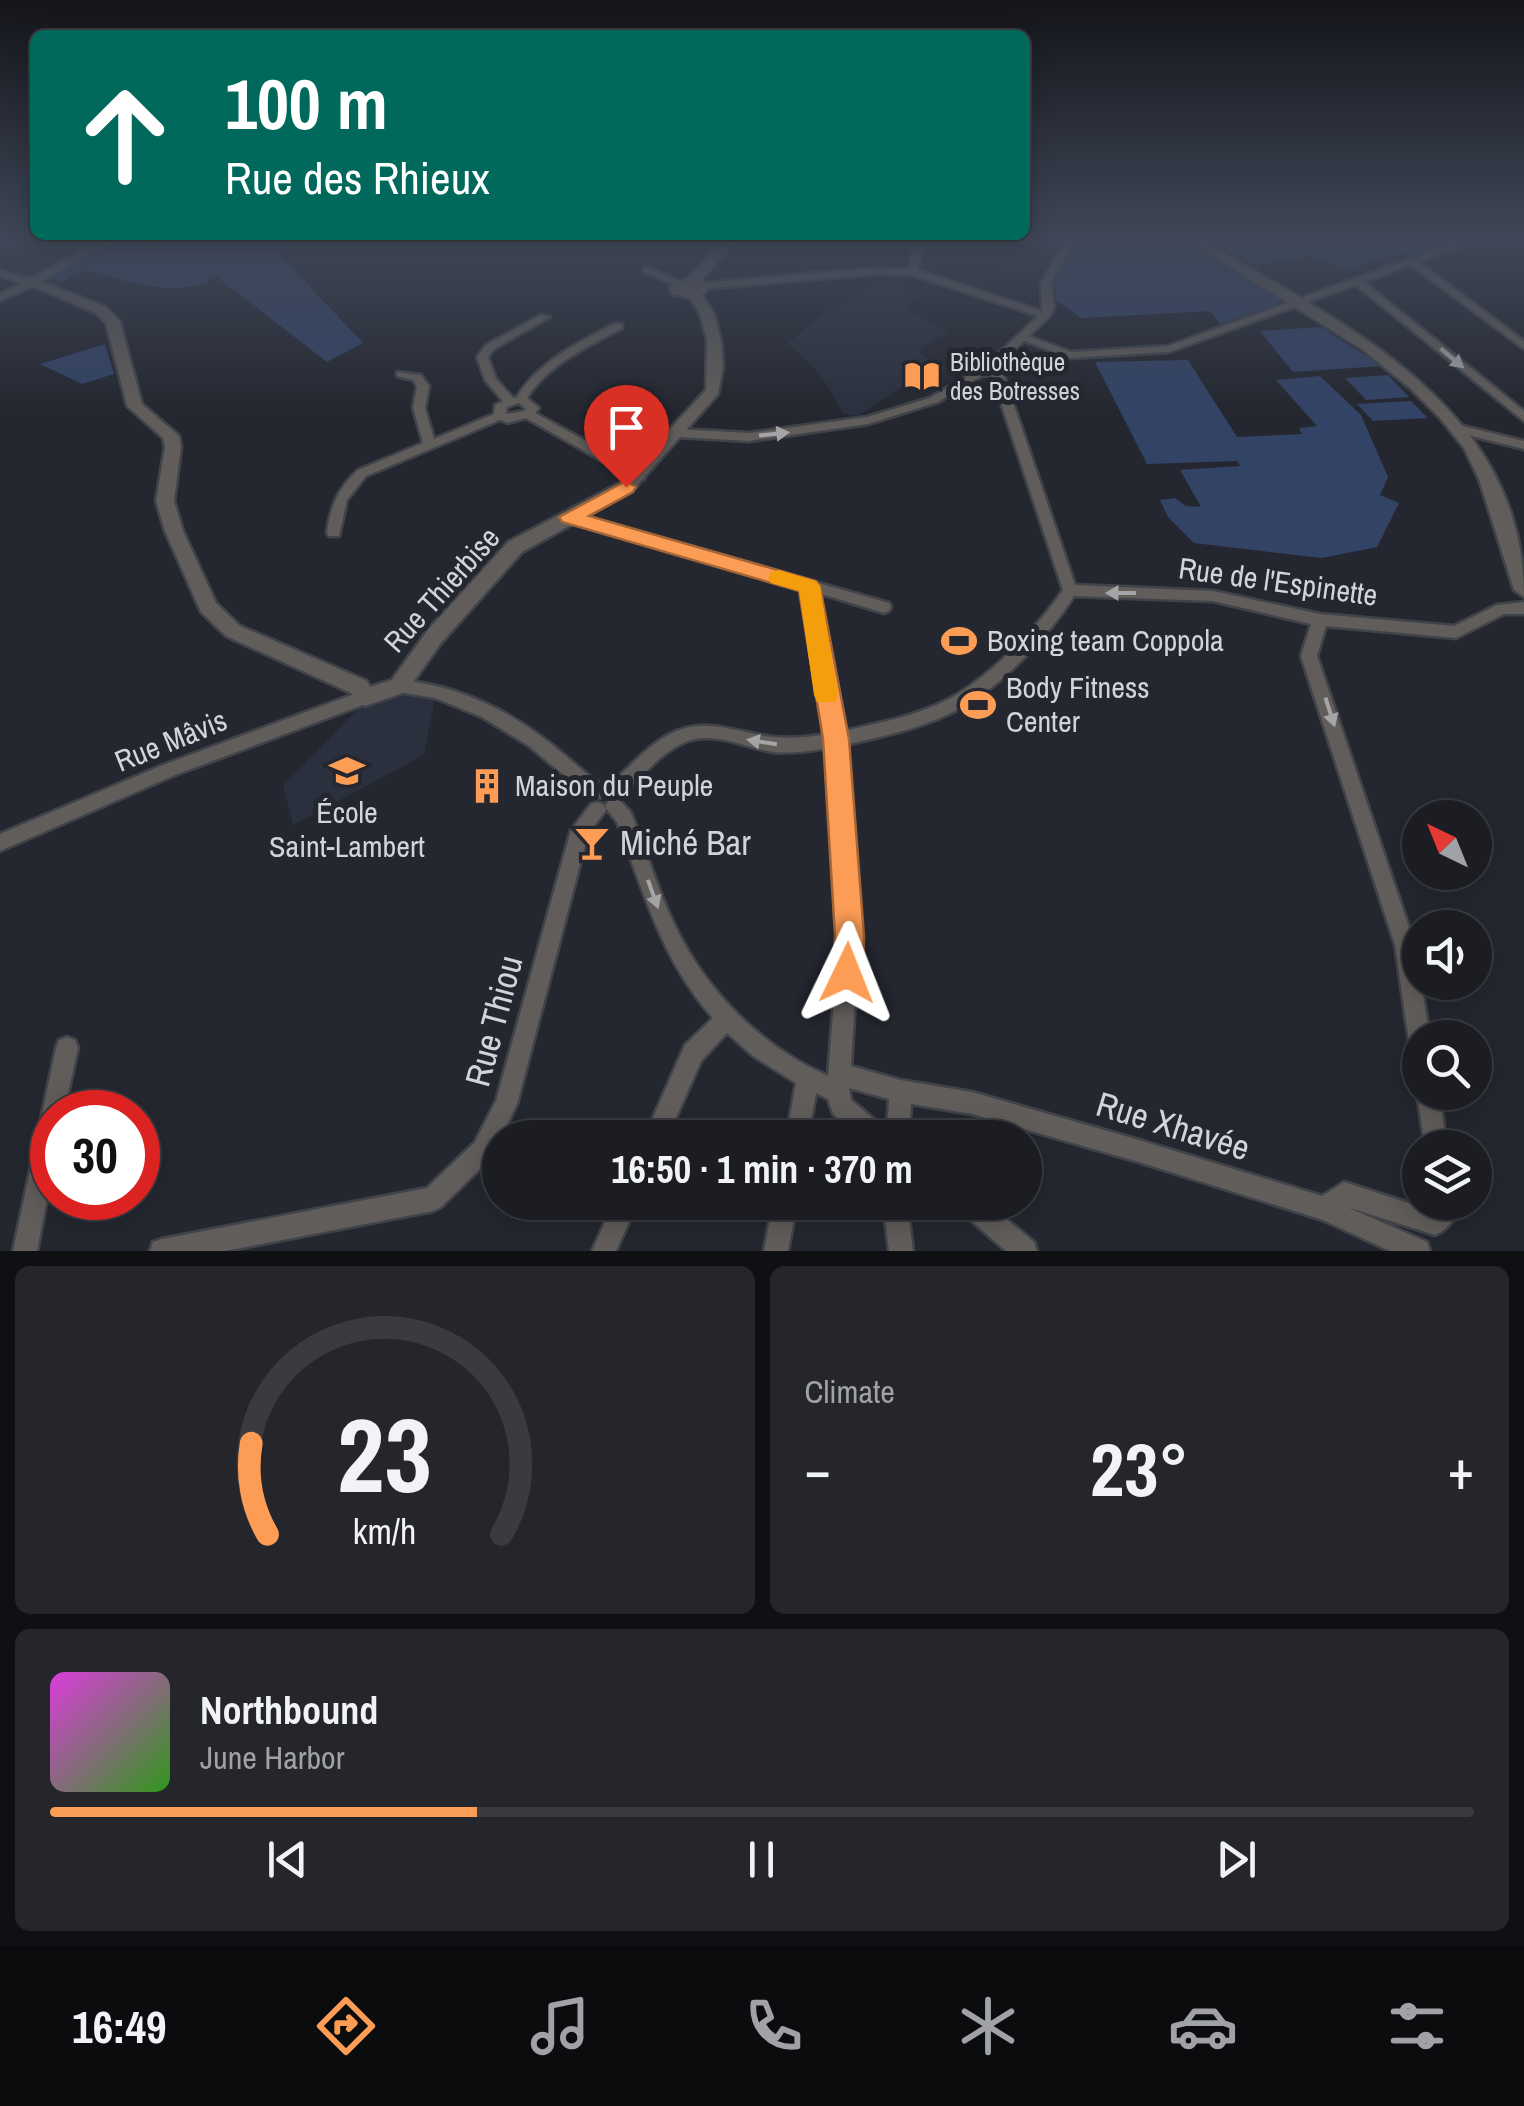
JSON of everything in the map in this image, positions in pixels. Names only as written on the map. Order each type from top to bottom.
[{"type":"street","points":[[67,296],[100,310],[112,322],[135,406],[171,436],[173,447],[165,501],[208,608],[233,631],[359,687],[365,697]]},
{"type":"street","name":"Rue Thierbise","points":[[399,686],[434,638],[515,547],[626,487],[713,391],[716,380],[712,329],[699,296]]},
{"type":"street","points":[[988,296],[1045,315]]},
{"type":"street","points":[[836,739],[932,714],[961,702],[1020,650],[1070,590],[998,374],[999,358],[1045,315],[1048,296]]},
{"type":"street","points":[[1285,296],[1395,366],[1458,429],[1481,464],[1519,565],[1524,590]]},
{"type":"street","points":[[1022,337],[1070,355],[1146,352],[1178,346],[1317,296]]},
{"type":"street","points":[[1377,296],[1524,417]]},
{"type":"street","points":[[1459,296],[1524,346]]},
{"type":"street","points":[[334,533],[336,506],[346,487],[362,473],[500,416],[508,419],[528,414],[532,408],[491,380],[482,357],[490,347],[544,317]]},
{"type":"street","points":[[500,416],[501,404],[515,400],[546,373],[618,326]]},
{"type":"street","points":[[677,433],[748,437],[868,420],[934,400],[980,372],[998,374]]},
{"type":"street","points":[[401,374],[416,377],[422,386],[419,408],[430,446]]},
{"type":"street","points":[[528,414],[639,476]]},
{"type":"street","points":[[1458,429],[1524,445]]},
{"type":"street","points":[[570,517],[884,607]]},
{"type":"street","points":[[809,586],[836,739],[850,936],[839,1091]]},
{"type":"street","name":"Rue de l'Espinette","points":[[1070,590],[1213,596],[1320,620],[1456,632],[1502,610],[1524,608]]},
{"type":"street","points":[[1320,620],[1309,656],[1405,945],[1417,1020]]},
{"type":"street","name":"Rue Thierbise","points":[[365,697],[399,686],[428,686],[491,715],[534,741],[605,800]]},
{"type":"street","name":"Rue Mâvis","points":[[0,842],[169,770],[365,697]]},
{"type":"street","name":"Rue Thiou","points":[[162,1251],[433,1199],[483,1150],[506,1104],[580,830],[605,800],[665,746],[688,733],[778,745],[836,739]]},
{"type":"street","points":[[605,800],[630,829],[667,931],[690,974],[726,1020],[807,1080],[839,1091],[863,1120]]},
{"type":"street","points":[[663,1120],[693,1054],[726,1020]]},
{"type":"street","points":[[58,1090],[67,1048]]},
{"type":"street","points":[[800,1120],[807,1080]]},
{"type":"street","name":"Rue Xhavée","points":[[839,1091],[900,1091],[972,1102],[1325,1209],[1418,1251]]},
{"type":"street","points":[[899,1120],[900,1091]]},
{"type":"street","points":[[1325,1209],[1344,1194],[1402,1212]]},
{"type":"street","points":[[24,1251],[31,1220]]},
{"type":"street","points":[[604,1251],[618,1220]]},
{"type":"street","points":[[776,1251],[782,1220]]},
{"type":"street","points":[[898,1220],[901,1251]]},
{"type":"street","points":[[988,1220],[1025,1251]]},
{"type":"shaded area","points":[[242,296],[319,296],[363,343],[327,362]]},
{"type":"shaded area","points":[[853,296],[918,296],[903,309],[948,331],[919,350],[924,357],[946,368],[925,383],[915,378],[858,416],[843,414],[819,372],[788,343],[828,310]]},
{"type":"shaded area","points":[[1056,296],[1276,296],[1280,303],[1220,324],[1210,311],[1081,318]]},
{"type":"shaded area","points":[[1321,327],[1382,366],[1293,372],[1260,331]]},
{"type":"shaded area","points":[[105,344],[114,374],[82,384],[40,364]]},
{"type":"shaded area","points":[[1188,360],[1237,437],[1302,434],[1299,428],[1317,426],[1276,380],[1320,376],[1361,415],[1388,477],[1380,495],[1399,503],[1377,547],[1322,558],[1194,543],[1168,517],[1160,500],[1175,498],[1186,506],[1201,507],[1180,470],[1240,466],[1237,461],[1147,464],[1095,362]]},
{"type":"shaded area","points":[[1388,375],[1409,397],[1366,400],[1345,378]]},
{"type":"shaded area","points":[[1411,401],[1428,418],[1373,421],[1357,404]]},
{"type":"shaded area","name":"École Saint-Lambert","points":[[391,692],[435,698],[424,755],[293,825],[283,786],[360,707]]},
{"type":"slow traffic","points":[[779,578],[809,586],[826,695]]},
{"type":"place","name":"Bibliothèque des Botresses","points":[[922,376]]},
{"type":"place","name":"Boxing team Coppola","points":[[959,641]]},
{"type":"place","name":"Body Fitness Center","points":[[978,705]]},
{"type":"place","name":"École Saint-Lambert","points":[[347,771]]},
{"type":"place","name":"Maison du Peuple","points":[[487,786]]},
{"type":"place","name":"Miché Bar","points":[[592,843]]},
{"type":"route","points":[[626,487],[570,517],[809,586],[836,739],[850,936],[847,973]]}]
